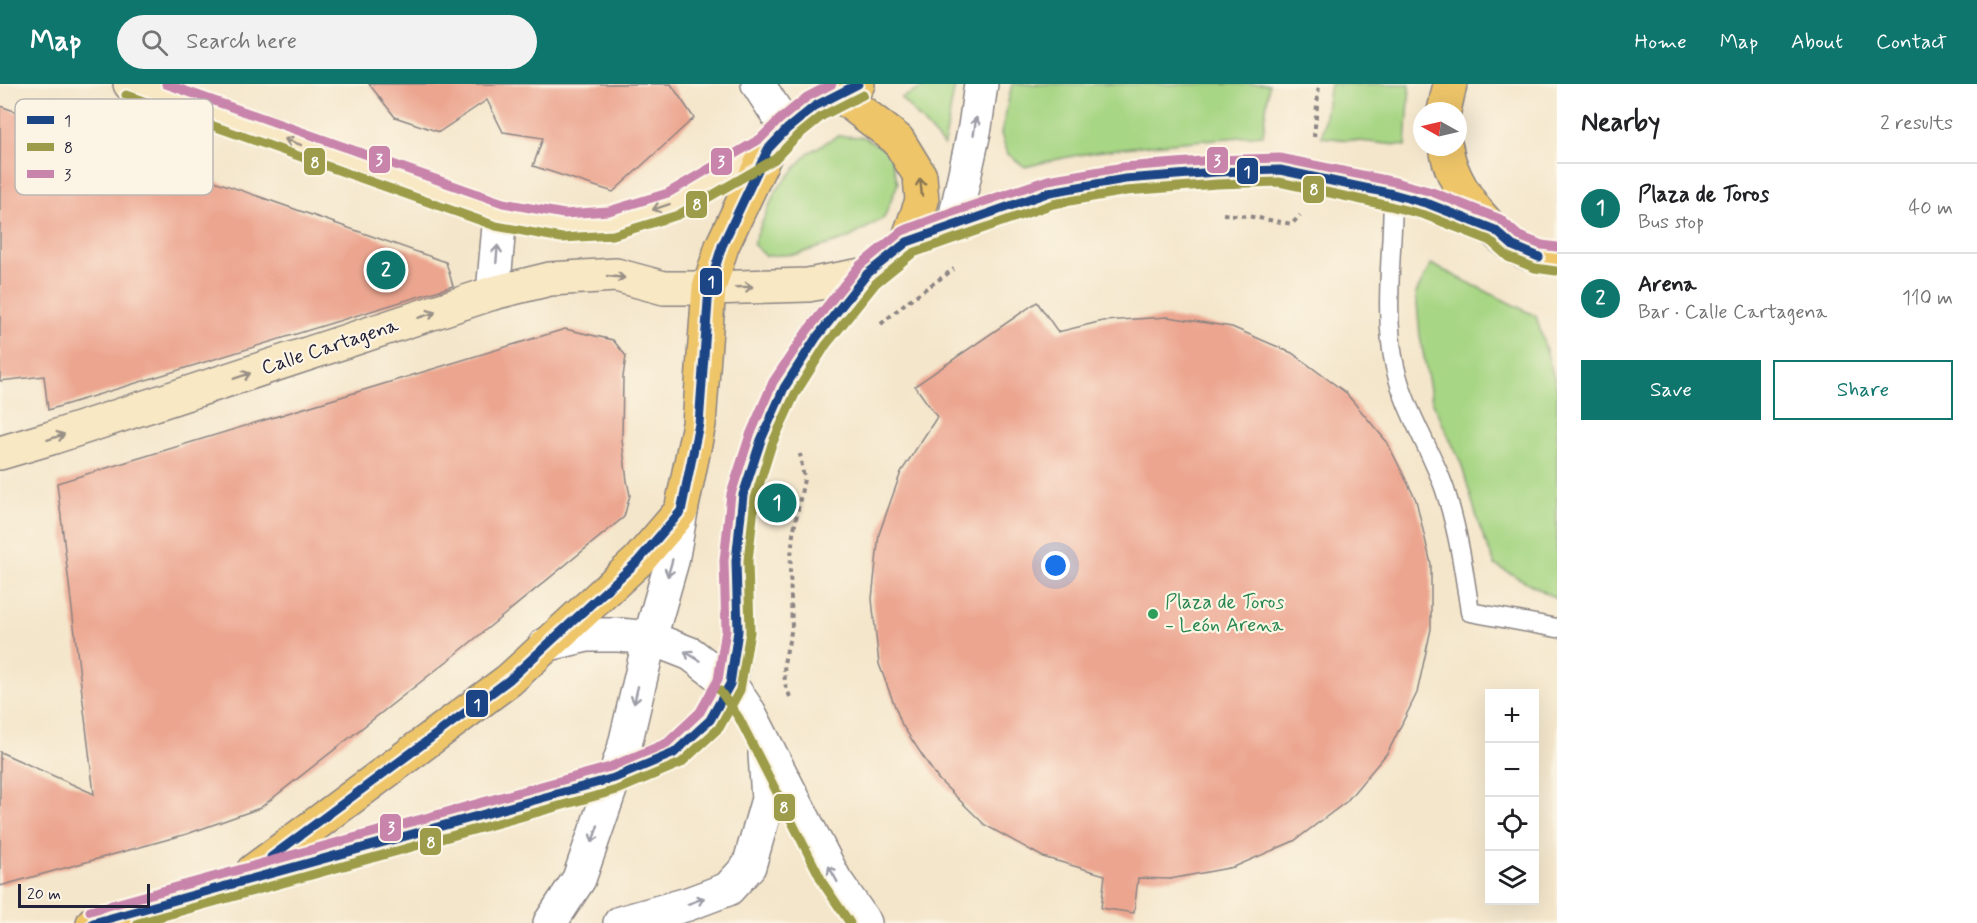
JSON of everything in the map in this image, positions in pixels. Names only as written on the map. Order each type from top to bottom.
[{"type":"main road","points":[[130,84],[172,99]]},
{"type":"main road","points":[[1446,102],[1450,84]]},
{"type":"main road","points":[[213,113],[500,215],[563,226],[612,223],[673,204],[777,139],[815,106],[848,89],[898,140],[920,176],[922,201],[907,242]]},
{"type":"main road","points":[[237,882],[509,680],[638,561],[681,511],[699,424],[709,288],[722,246],[777,139]]},
{"type":"main road","points":[[1448,156],[1453,176],[1464,196],[1495,230],[1513,246],[1551,266]]},
{"type":"main road","points":[[93,923],[614,778],[674,753],[710,720],[730,684],[738,631],[736,561],[743,495],[761,440],[784,388],[816,338],[867,274],[907,242],[1050,192],[1125,179],[1280,170],[1393,194],[1428,204],[1495,230]]},
{"type":"main road","name":"Calle Cartagena","points":[[0,453],[74,431],[493,293],[550,279],[616,275],[664,288],[709,288],[808,285],[867,274]]},
{"type":"street","points":[[758,84],[777,139]]},
{"type":"street","points":[[954,224],[975,127],[981,84]]},
{"type":"street","points":[[493,293],[500,215]]},
{"type":"street","points":[[550,923],[579,879],[624,749],[650,638],[672,561],[681,511]]},
{"type":"street","points":[[545,645],[587,635],[650,638],[691,654],[730,684],[765,741],[835,880],[865,923]]},
{"type":"street","points":[[620,923],[688,904],[728,889],[748,866],[768,799],[765,741]]},
{"type":"lane","points":[[1393,194],[1389,307],[1395,368],[1415,424],[1445,489],[1463,558],[1470,612],[1557,628]]},
{"type":"path","points":[[1313,140],[1319,84]]},
{"type":"path","points":[[1215,214],[1247,216],[1292,224],[1303,212]]},
{"type":"path","points":[[876,329],[908,301],[955,268]]},
{"type":"path","points":[[792,704],[784,684],[784,663],[792,628],[790,569],[793,534],[804,479],[800,446]]},
{"type":"green space","points":[[931,84],[955,84],[944,146],[901,98]]},
{"type":"green space","points":[[1012,84],[1269,84],[1263,135],[1113,149],[1025,167],[1008,154],[1001,134]]},
{"type":"green space","points":[[1330,84],[1410,84],[1406,146],[1322,137]]},
{"type":"green space","points":[[837,136],[864,137],[889,152],[898,183],[884,218],[847,239],[797,254],[766,256],[753,244],[775,192],[808,153]]},
{"type":"green space","points":[[1431,264],[1536,316],[1557,388],[1557,599],[1495,565],[1480,528],[1461,463],[1432,401],[1420,336],[1416,293]]},
{"type":"building","points":[[369,84],[671,84],[694,118],[613,192],[533,166],[543,138],[503,132],[487,100],[439,132],[395,117]]},
{"type":"building","points":[[0,106],[15,111],[15,195],[213,195],[213,181],[446,262],[453,286],[48,410],[44,376],[0,381]]},
{"type":"building","name":"Plaza de Toros - León Arena","points":[[1037,302],[1058,332],[1103,321],[1168,317],[1232,327],[1292,353],[1345,392],[1387,442],[1416,500],[1431,564],[1431,629],[1417,693],[1388,752],[1346,802],[1294,841],[1234,867],[1170,879],[1138,878],[1134,913],[1101,908],[1105,875],[1043,857],[985,825],[938,779],[902,725],[879,664],[872,599],[879,534],[901,472],[937,417],[915,386]]},
{"type":"building","points":[[565,329],[613,340],[626,356],[623,377],[622,440],[630,495],[624,517],[455,655],[260,808],[187,834],[0,886],[0,752],[94,794],[57,483]]},
{"type":"transit line","name":"3","points":[[166,84],[208,99]]},
{"type":"transit line","name":"3","points":[[213,101],[503,203],[564,214],[609,211],[668,193],[760,139],[807,97],[832,84]]},
{"type":"transit line","name":"1","points":[[271,857],[509,680],[638,561],[681,511],[699,424],[709,288],[722,246],[768,149],[787,129],[815,106],[858,84]]},
{"type":"transit line","name":"8","points":[[126,95],[137,99]]},
{"type":"transit line","name":"8","points":[[213,126],[496,226],[562,238],[613,235],[678,215],[775,159],[795,138],[822,116],[863,95]]},
{"type":"transit line","name":"3","points":[[90,911],[610,767],[667,743],[700,712],[718,680],[726,630],[724,561],[731,494],[750,435],[773,382],[807,331],[859,266],[902,231],[1048,180],[1124,167],[1280,158],[1432,192],[1500,219],[1519,236],[1542,245],[1557,247]]},
{"type":"transit line","name":"1","points":[[93,923],[614,778],[674,753],[710,720],[730,684],[738,631],[736,561],[743,495],[761,440],[784,388],[816,338],[867,274],[907,242],[1050,192],[1125,179],[1280,170],[1429,204],[1495,230],[1513,246],[1539,257]]},
{"type":"transit line","name":"8","points":[[138,923],[617,790],[681,763],[719,728],[740,690],[750,632],[748,561],[755,498],[772,444],[795,394],[826,345],[876,283],[913,253],[1053,204],[1126,191],[1279,182],[1425,215],[1489,240],[1508,257],[1535,268],[1556,271]]},
{"type":"transit line","name":"8","points":[[720,691],[739,718],[824,885],[850,923]]},
{"type":"place","name":"Arena","points":[[386,270]]},
{"type":"place","name":"Plaza de Toros","points":[[777,503]]},
{"type":"place","name":"Plaza de Toros - León Arena","points":[[1153,614]]}]
